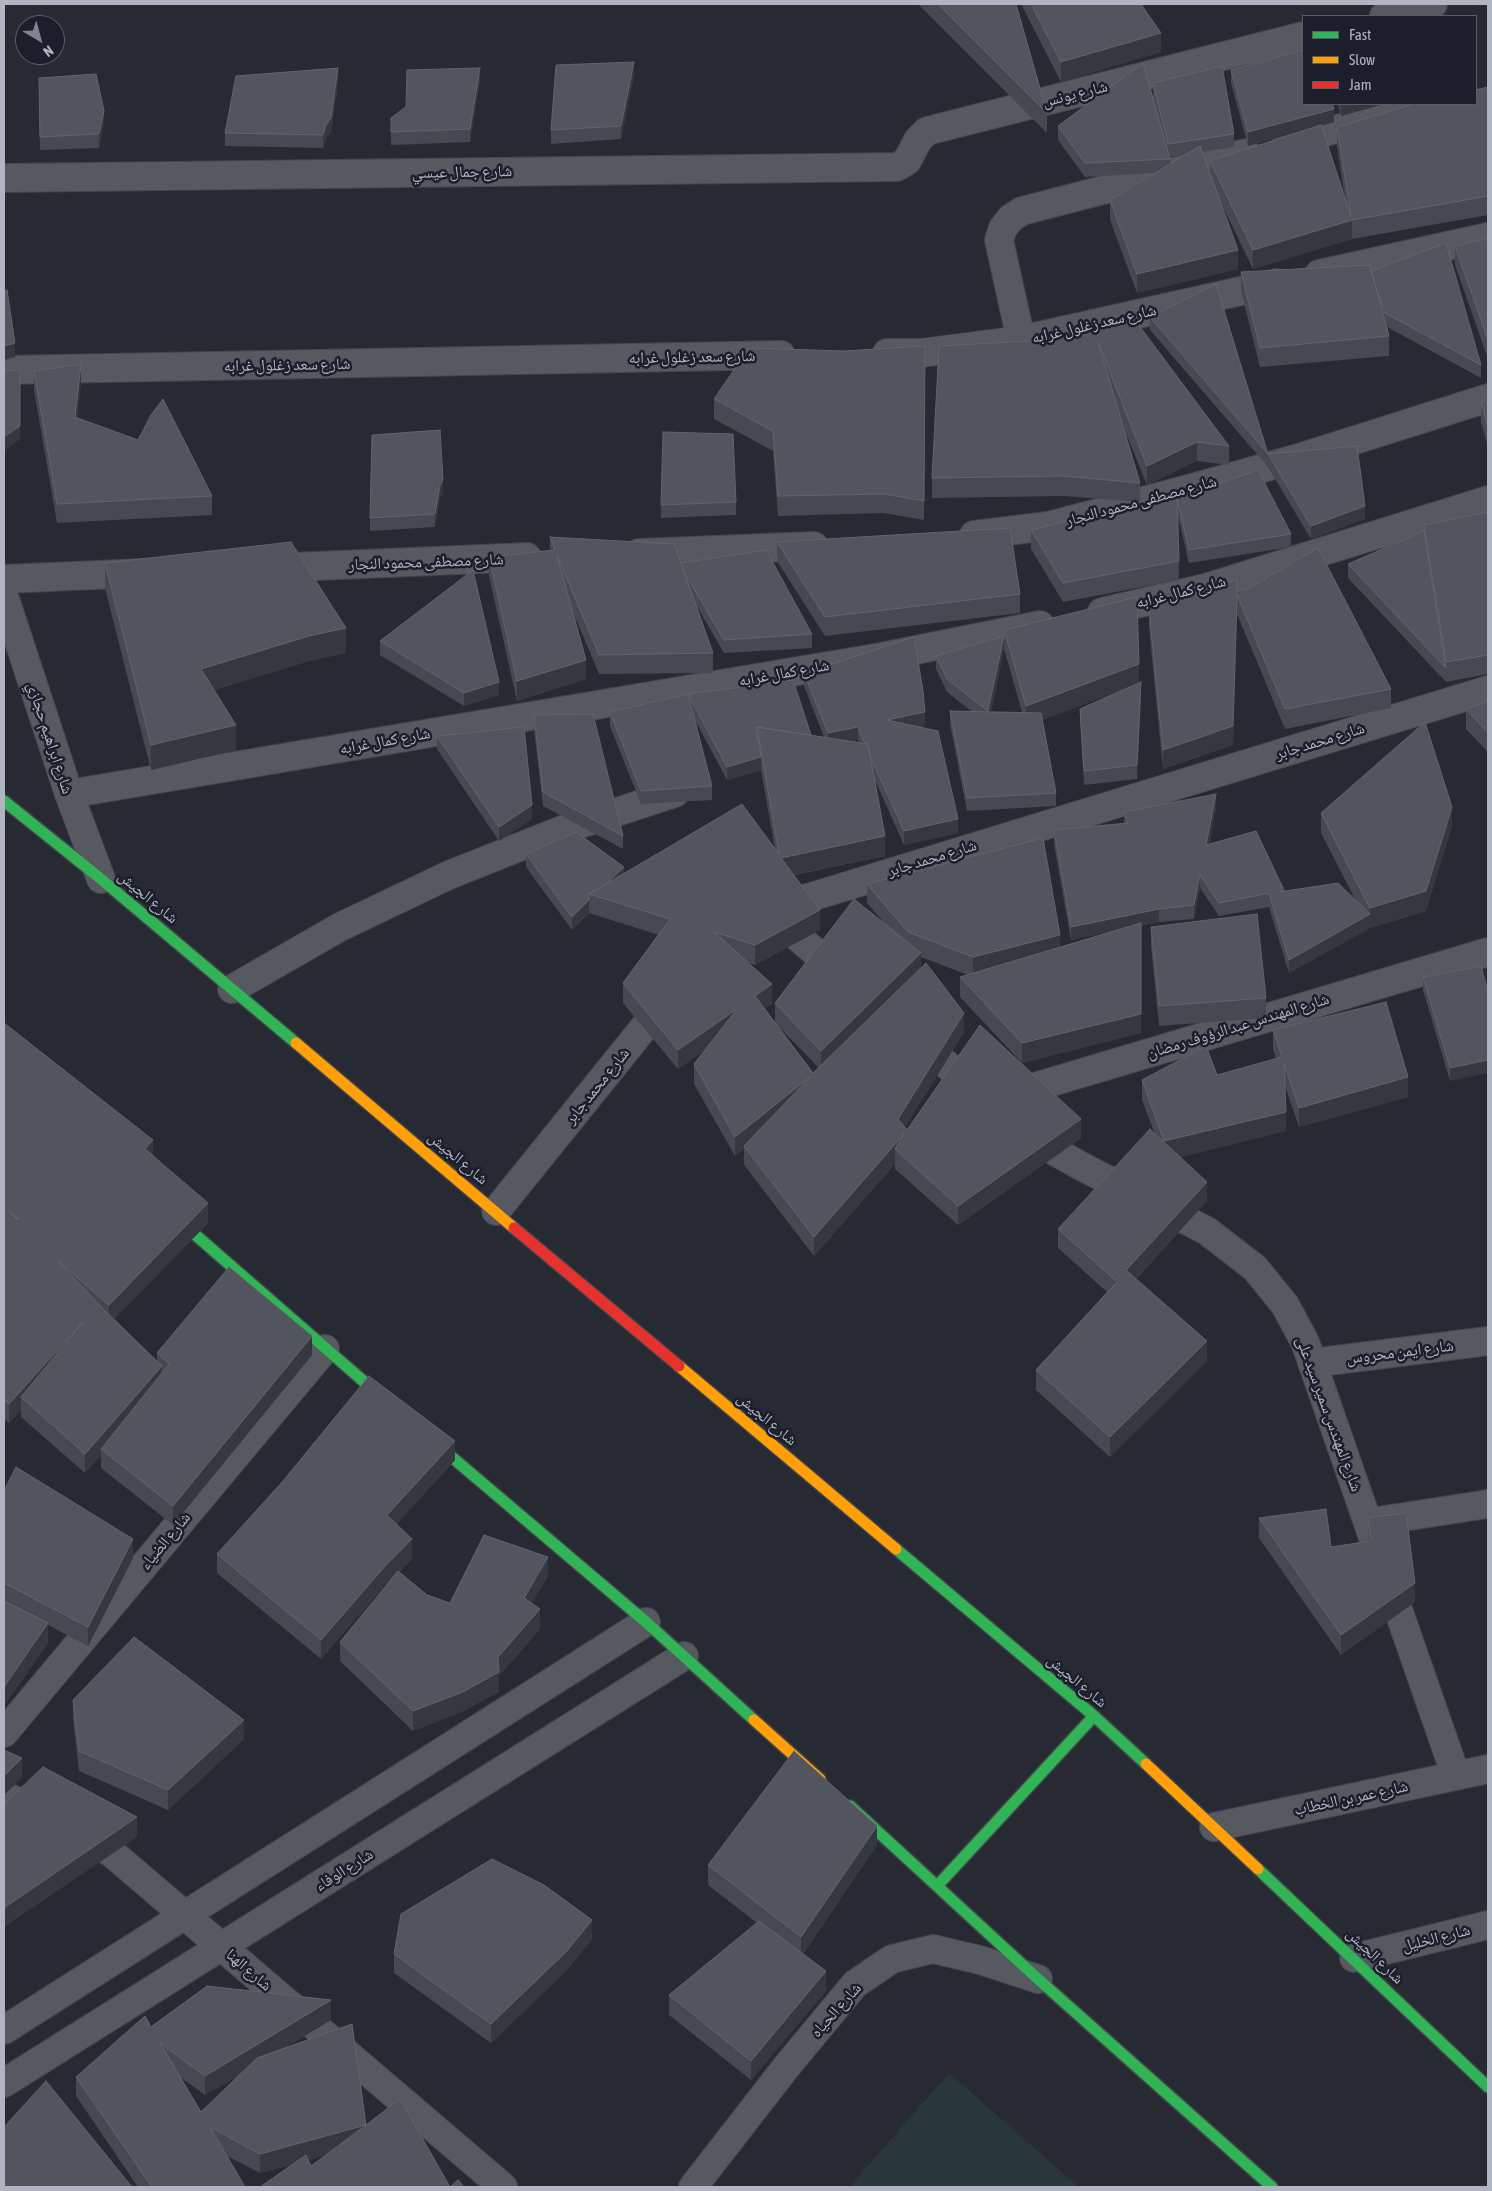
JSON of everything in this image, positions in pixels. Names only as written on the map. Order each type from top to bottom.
[{"type":"main road","name":"شارع الجيش","points":[[4,801],[101,879],[1094,1716],[1354,1958],[1488,2087]]},
{"type":"main road","points":[[161,1205],[397,1411]]},
{"type":"main road","points":[[419,1429],[646,1622],[825,1784]]},
{"type":"main road","points":[[938,1885],[1094,1716]]},
{"type":"main road","points":[[840,1797],[938,1885],[1038,1979],[1272,2187]]},
{"type":"street","points":[[1388,15],[1433,4]]},
{"type":"street","name":"شارع يونس","points":[[914,150],[918,140],[927,131],[1302,36]]},
{"type":"street","points":[[1021,340],[999,240],[1003,228],[1011,218],[1022,211],[1429,105]]},
{"type":"street","name":"شارع جمال عيسي","points":[[4,178],[897,166],[907,161],[914,150]]},
{"type":"street","name":"شارع سعد زغلول غرابه","points":[[861,354],[921,352],[1021,340],[1488,237]]},
{"type":"street","name":"شارع سعد زغلول غرابه","points":[[4,370],[801,355]]},
{"type":"street","name":"شارع مصطفى محمود النجار","points":[[945,539],[1058,524],[1295,459],[1488,398]]},
{"type":"street","name":"شارع كمال غرابه","points":[[69,794],[871,658],[1070,619],[1205,588],[1488,500]]},
{"type":"street","points":[[610,554],[838,545]]},
{"type":"street","name":"شارع مصطفى محمود النجار","points":[[242,569],[550,556]]},
{"type":"street","points":[[4,579],[162,572]]},
{"type":"street","name":"شارع ابراهيم حجازي","points":[[4,596],[69,794],[101,879]]},
{"type":"street","name":"شارع محمد جابر","points":[[863,993],[756,917],[790,902],[1488,690]]},
{"type":"street","points":[[232,989],[340,927],[450,875],[562,830],[676,792]]},
{"type":"street","name":"شارع المهندس عبد الرؤوف رمضان","points":[[989,1100],[1488,952]]},
{"type":"street","name":"شارع محمد جابر","points":[[496,1211],[685,977]]},
{"type":"street","name":"شارع المهندس سمير سيد على","points":[[900,1024],[1042,1144],[1207,1231],[1255,1268],[1285,1305],[1305,1342],[1456,1776]]},
{"type":"street","name":"شارع ايمن محروس","points":[[1312,1363],[1488,1341]]},
{"type":"street","name":"شارع الضياء","points":[[4,1733],[325,1349]]},
{"type":"street","points":[[1368,1523],[1488,1504]]},
{"type":"street","points":[[83,1593],[107,1610]]},
{"type":"street","points":[[4,2030],[646,1622]]},
{"type":"street","name":"شارع الوفاء","points":[[4,2083],[684,1656]]},
{"type":"street","name":"شارع عمر بن الخطاب","points":[[1214,1827],[1488,1769]]},
{"type":"street","name":"شارع الهنا","points":[[4,1796],[42,1811],[113,1854],[503,2187]]},
{"type":"street","name":"شارع الخليل","points":[[1354,1958],[1488,1925]]},
{"type":"street","name":"شارع الحياه","points":[[693,2187],[787,2066],[855,1984],[892,1959],[933,1949],[980,1960],[1038,1979]]},
{"type":"street","points":[[408,2144],[426,2122]]},
{"type":"shaded area","points":[[949,2073],[1079,2187],[849,2187]]},
{"type":"building","points":[[938,4],[1016,4],[1047,113]]},
{"type":"building","points":[[1031,4],[1141,4],[1161,33],[1061,62]]},
{"type":"building","points":[[1302,50],[1302,105],[1332,105],[1334,109],[1248,132],[1231,70]]},
{"type":"building","points":[[634,62],[621,126],[551,130],[556,65]]},
{"type":"building","points":[[1143,63],[1170,159],[1085,163],[1058,126]]},
{"type":"building","points":[[1222,66],[1234,134],[1168,144],[1153,83]]},
{"type":"building","points":[[338,68],[331,118],[326,125],[323,135],[225,133],[236,76]]},
{"type":"building","points":[[480,68],[470,129],[391,132],[391,118],[406,107],[407,70]]},
{"type":"building","points":[[96,74],[104,111],[99,134],[40,137],[39,78]]},
{"type":"building","points":[[1488,87],[1488,196],[1352,220],[1253,250],[1210,161],[1321,125],[1351,216],[1337,127],[1411,105],[1477,105],[1477,90]]},
{"type":"building","points":[[1200,146],[1238,250],[1137,274],[1110,200]]},
{"type":"building","points":[[1488,238],[1488,340],[1455,246]]},
{"type":"building","points":[[1446,243],[1481,365],[1385,313],[1371,271]]},
{"type":"building","points":[[1370,265],[1389,336],[1260,348],[1241,272]]},
{"type":"building","points":[[1216,284],[1268,454],[1150,317]]},
{"type":"building","points":[[7,290],[15,343],[4,346],[4,291]]},
{"type":"building","points":[[1132,316],[1229,446],[1197,442],[1147,466],[1098,342],[1140,483],[1064,476],[932,478],[939,346],[1028,341],[1094,333]]},
{"type":"building","points":[[925,346],[924,501],[884,494],[778,496],[773,431],[714,399],[749,348],[844,351]]},
{"type":"building","points":[[81,364],[75,417],[138,440],[151,415],[163,399],[212,496],[57,504],[34,371]]},
{"type":"building","points":[[4,370],[20,370],[20,426],[4,437]]},
{"type":"building","points":[[1488,399],[1488,427],[1481,402]]},
{"type":"building","points":[[440,430],[443,480],[440,485],[435,514],[370,518],[372,435]]},
{"type":"building","points":[[663,432],[733,434],[736,502],[661,505]]},
{"type":"building","points":[[1357,446],[1365,506],[1311,526],[1268,454]]},
{"type":"building","points":[[1258,470],[1291,534],[1189,550],[1177,499]]},
{"type":"building","points":[[1177,493],[1179,561],[1063,583],[1031,530]]},
{"type":"building","points":[[1488,512],[1488,655],[1446,662],[1424,525]]},
{"type":"building","points":[[1010,528],[1020,594],[825,617],[777,542]]},
{"type":"building","points":[[1424,531],[1446,668],[1348,564]]},
{"type":"building","points":[[550,537],[674,544],[713,653],[599,655],[557,555],[586,660],[517,681],[489,557],[555,550]]},
{"type":"building","points":[[291,542],[346,628],[309,636],[201,669],[236,725],[151,745],[105,563]]},
{"type":"building","points":[[1318,548],[1391,689],[1285,709],[1237,595]]},
{"type":"building","points":[[766,550],[812,634],[724,640],[684,572],[681,563]]},
{"type":"building","points":[[473,570],[499,682],[464,693],[380,641]]},
{"type":"building","points":[[1237,579],[1233,726],[1163,750],[1149,609]]},
{"type":"building","points":[[1137,597],[1139,664],[1026,706],[1004,630]]},
{"type":"building","points":[[1004,636],[988,711],[947,679],[936,656]]},
{"type":"building","points":[[914,637],[925,712],[887,720],[938,731],[958,819],[904,831],[870,756],[868,744],[865,744],[858,727],[828,733],[804,673]]},
{"type":"building","points":[[793,680],[811,735],[757,727],[761,757],[727,767],[688,694]]},
{"type":"building","points":[[1141,682],[1137,765],[1084,771],[1080,709]]},
{"type":"building","points":[[688,694],[712,786],[641,791],[610,712]]},
{"type":"building","points":[[1488,701],[1488,733],[1466,709]]},
{"type":"building","points":[[950,711],[1041,713],[1056,793],[967,798]]},
{"type":"building","points":[[593,714],[623,836],[543,792],[534,715]]},
{"type":"building","points":[[1425,722],[1452,807],[1426,891],[1370,908],[1321,813]]},
{"type":"building","points":[[524,727],[532,805],[499,827],[437,736]]},
{"type":"building","points":[[757,727],[868,744],[885,836],[781,858],[820,910],[755,945],[714,932],[772,984],[755,996],[813,1073],[926,963],[964,1013],[898,1119],[907,1130],[980,1025],[1081,1119],[958,1206],[895,1149],[904,1134],[814,1237],[744,1146],[810,1077],[735,1137],[694,1064],[737,1009],[678,1050],[623,983],[670,919],[589,894],[742,804],[779,854]]},
{"type":"building","points":[[1216,794],[1206,845],[1256,831],[1284,890],[1279,892],[1338,883],[1370,914],[1289,960],[1269,893],[1219,903],[1200,875],[1194,905],[1159,909],[1071,927],[1054,830],[1128,823],[1124,812]]},
{"type":"building","points":[[576,832],[624,867],[606,884],[589,894],[589,900],[572,917],[526,854]]},
{"type":"building","points":[[1043,838],[1060,935],[973,957],[908,932],[867,884]]},
{"type":"building","points":[[854,899],[921,953],[821,1051],[775,1003]]},
{"type":"building","points":[[1257,914],[1266,998],[1159,1006],[1151,927]]},
{"type":"building","points":[[1141,923],[1141,1014],[1022,1043],[960,977]]},
{"type":"building","points":[[1481,966],[1488,992],[1488,1060],[1450,1068],[1423,977]]},
{"type":"building","points":[[1386,1002],[1408,1077],[1299,1108],[1284,1064],[1286,1112],[1164,1141],[1142,1080],[1206,1046],[1217,1075],[1282,1057],[1273,1030]]},
{"type":"building","points":[[4,1023],[153,1140],[145,1149],[208,1203],[109,1305],[57,1260],[99,1305],[162,1366],[85,1454],[21,1397],[83,1322],[9,1404],[4,1399],[4,1206],[18,1219],[4,1204]]},
{"type":"building","points":[[1150,1129],[1207,1182],[1116,1281],[1058,1229]]},
{"type":"building","points":[[229,1267],[312,1336],[173,1506],[101,1449],[169,1364],[157,1353]]},
{"type":"building","points":[[1127,1271],[1207,1341],[1110,1437],[1036,1370]]},
{"type":"building","points":[[369,1376],[455,1441],[387,1515],[412,1539],[386,1565],[321,1640],[217,1554],[283,1481]]},
{"type":"building","points":[[16,1467],[133,1539],[88,1627],[4,1583],[4,1491]]},
{"type":"building","points":[[1326,1509],[1331,1547],[1371,1541],[1368,1518],[1406,1513],[1415,1583],[1341,1635],[1259,1518]]},
{"type":"building","points":[[484,1535],[548,1557],[524,1598],[540,1609],[498,1657],[499,1672],[463,1692],[413,1711],[340,1642],[398,1571],[427,1595],[450,1603]]},
{"type":"building","points":[[4,1601],[48,1623],[4,1687]]},
{"type":"building","points":[[134,1637],[244,1720],[168,1790],[79,1751],[73,1700]]},
{"type":"building","points":[[4,1750],[22,1758],[4,1776]]},
{"type":"building","points":[[794,1751],[877,1826],[801,1937],[708,1865]]},
{"type":"building","points":[[43,1767],[137,1817],[4,1908],[4,1804]]},
{"type":"building","points":[[492,1859],[544,1885],[592,1920],[567,1951],[491,2024],[394,1954],[401,1914]]},
{"type":"building","points":[[759,1921],[826,1971],[751,2061],[669,1995]]},
{"type":"building","points":[[207,1986],[331,2000],[205,2076],[160,2043],[201,2112],[257,2058],[352,2024],[366,2125],[260,2154],[210,2127],[245,2187],[152,2187],[76,2077],[145,2016],[151,2027]]},
{"type":"building","points":[[46,2081],[132,2187],[4,2187],[4,2127]]},
{"type":"building","points":[[400,2099],[450,2187],[260,2187],[306,2155],[311,2166]]},
{"type":"building","points":[[458,2180],[464,2187],[450,2187]]},
{"type":"traffic: fast","points":[[4,801],[101,879],[296,1043]]},
{"type":"traffic: fast","points":[[168,1211],[392,1406]]},
{"type":"traffic: fast","points":[[427,1436],[646,1622],[754,1720]]},
{"type":"traffic: fast","points":[[896,1549],[1094,1716],[1146,1764]]},
{"type":"traffic: fast","points":[[938,1885],[1094,1716]]},
{"type":"traffic: fast","points":[[850,1806],[1038,1979],[1272,2187]]},
{"type":"traffic: fast","points":[[1258,1869],[1488,2087]]},
{"type":"traffic: slow","points":[[296,1043],[514,1228]]},
{"type":"traffic: slow","points":[[679,1366],[896,1549]]},
{"type":"traffic: slow","points":[[754,1720],[820,1779]]},
{"type":"traffic: slow","points":[[1146,1764],[1258,1869]]},
{"type":"traffic: jam","points":[[514,1228],[679,1366]]}]
